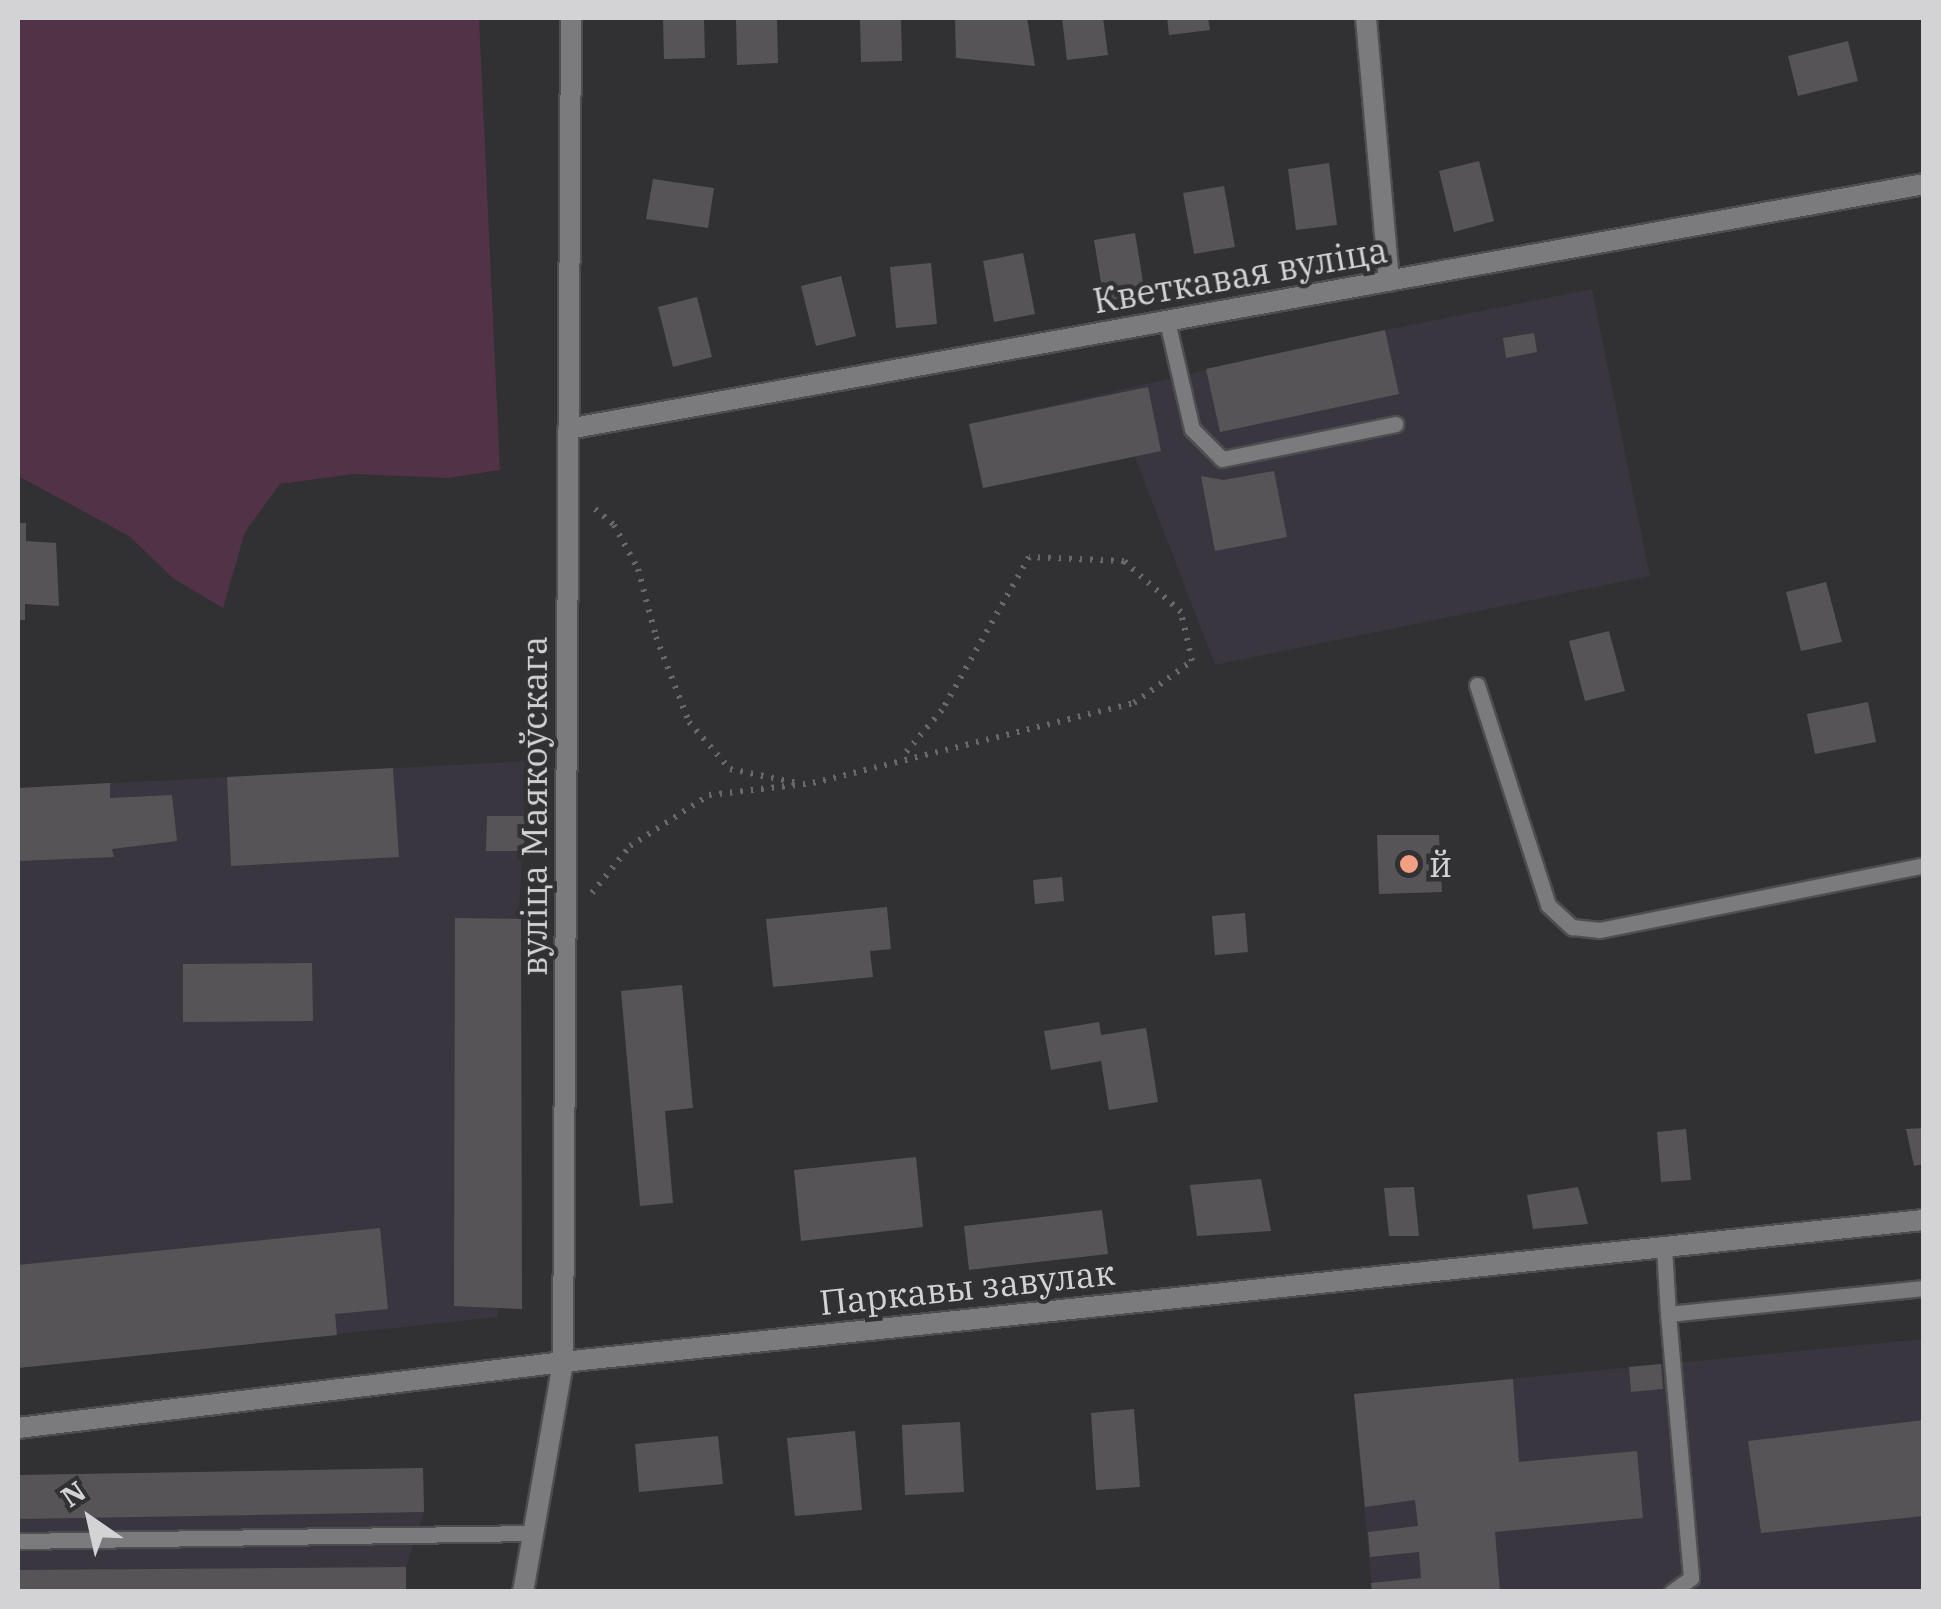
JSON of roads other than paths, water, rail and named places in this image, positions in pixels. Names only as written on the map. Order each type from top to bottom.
[{"type":"street","name":"вуліца Маякоўскага","points":[[523,1592],[563,1362],[570,18]]},
{"type":"street","points":[[1366,18],[1389,281]]},
{"type":"street","name":"Кветкавая вуліца","points":[[568,429],[1924,184]]},
{"type":"street","name":"Паркавы завулак","points":[[18,1428],[563,1362],[1924,1220]]},
{"type":"lane","points":[[1168,321],[1192,429],[1222,459],[1395,424]]},
{"type":"lane","points":[[1477,685],[1548,905],[1572,927],[1600,930],[1924,865]]},
{"type":"lane","points":[[1664,1247],[1691,1578],[1672,1592]]},
{"type":"lane","points":[[1668,1314],[1924,1288]]},
{"type":"lane","points":[[18,1541],[533,1533]]},
{"type":"place","name":"й","points":[[1409,864]]}]
